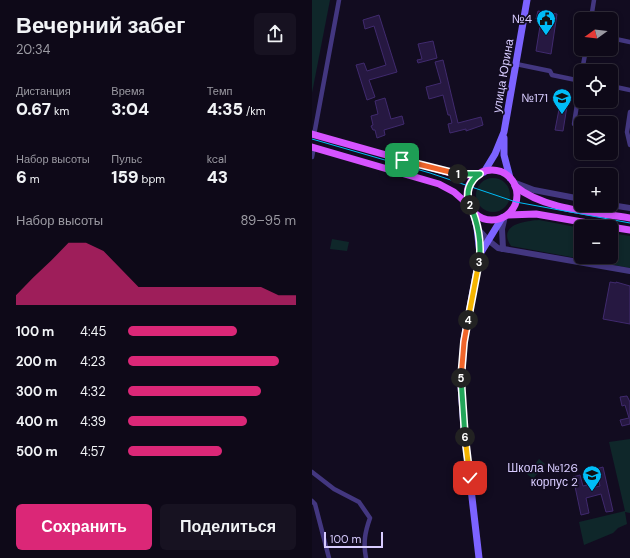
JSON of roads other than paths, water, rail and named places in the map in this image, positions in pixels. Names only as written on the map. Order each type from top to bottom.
[{"type":"main road","name":"улица Юрина","points":[[513,182],[504,155],[504,132],[527,0]]},
{"type":"main road","name":"улица Юрина","points":[[482,173],[495,154],[504,132]]},
{"type":"main road","points":[[313,135],[448,172],[466,175],[498,171],[531,198],[550,204],[630,218]]},
{"type":"main road","points":[[313,147],[439,184],[454,192],[472,209],[486,219],[525,214],[542,215],[574,221]]},
{"type":"main road","points":[[479,558],[464,428],[461,385],[464,342],[480,254],[477,228],[468,198],[469,188],[474,179],[482,173]]},
{"type":"main road","points":[[480,254],[488,240],[516,202],[513,182]]},
{"type":"main road","points":[[618,228],[630,230]]},
{"type":"street","points":[[313,135],[339,0]]},
{"type":"street","points":[[592,12],[594,0]]},
{"type":"street","points":[[618,39],[630,42]]},
{"type":"street","points":[[516,64],[550,71],[552,75],[574,79]]},
{"type":"street","points":[[618,87],[630,90]]},
{"type":"street","points":[[630,112],[627,132],[630,145]]},
{"type":"street","points":[[312,157],[313,147]]},
{"type":"street","points":[[513,182],[534,190],[574,198]]},
{"type":"street","points":[[618,206],[630,208]]},
{"type":"street","points":[[503,249],[502,229],[505,216]]},
{"type":"street","points":[[477,228],[492,245],[503,249],[630,271]]},
{"type":"street","points":[[312,472],[334,489],[359,502],[370,518],[364,533],[366,558]]},
{"type":"street","points":[[312,501],[315,504],[329,558]]},
{"type":"tram line","points":[[312,139],[430,173],[516,202],[630,223]]},
{"type":"place","name":"№4","points":[[546,36]]},
{"type":"place","name":"№171","points":[[562,115]]},
{"type":"place","name":"Школа №126 корпус 2","points":[[592,492]]}]
